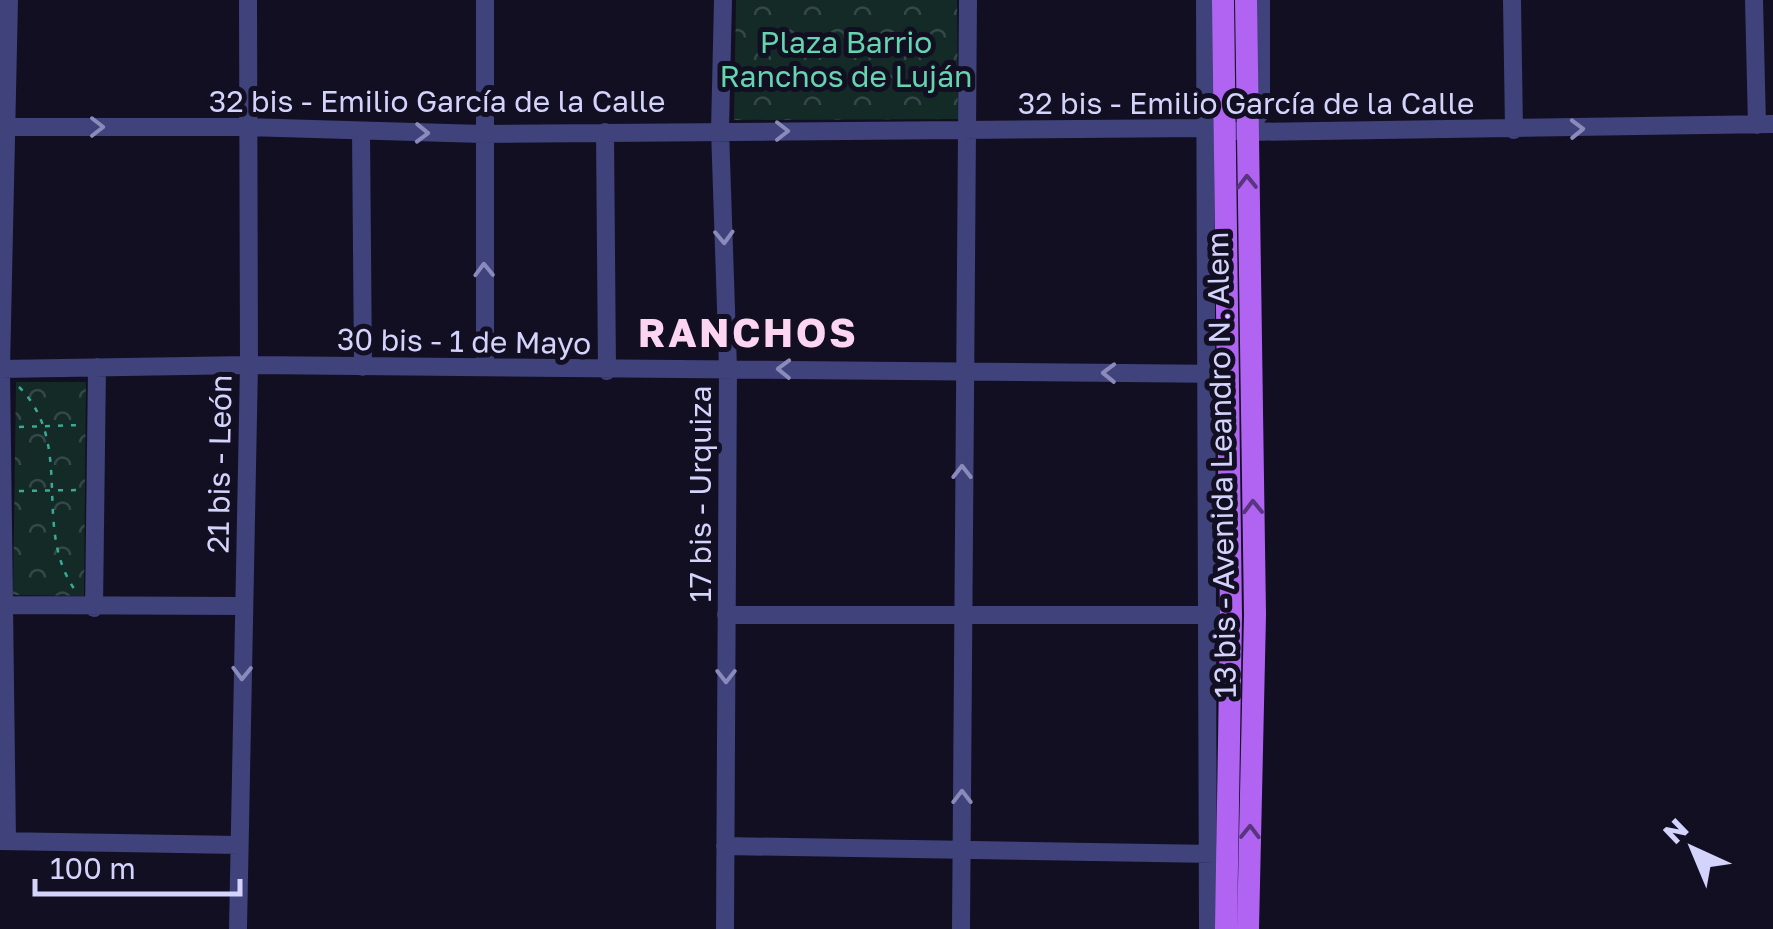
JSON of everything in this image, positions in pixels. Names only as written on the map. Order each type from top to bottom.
[{"type":"main road","name":"13 bis - Avenida Leandro N. Alem","points":[[1223,0],[1218,374],[1231,616],[1216,854],[1226,929]]},
{"type":"main road","name":"13 bis - Avenida Leandro N. Alem","points":[[1246,0],[1224,129],[1255,615],[1248,929]]},
{"type":"street","points":[[9,0],[0,369],[4,841],[238,846]]},
{"type":"street","name":"21 bis - León","points":[[238,929],[249,365],[248,0]]},
{"type":"street","points":[[485,0],[485,367]]},
{"type":"street","name":"17 bis - Urquiza","points":[[723,0],[720,130],[728,368],[725,929]]},
{"type":"street","points":[[961,929],[968,0]]},
{"type":"street","name":"13 bis - Avenida Leandro N. Alem","points":[[1205,0],[1224,129]]},
{"type":"street","points":[[1224,129],[1262,112],[1262,0]]},
{"type":"street","points":[[1512,0],[1514,130]]},
{"type":"street","points":[[1754,0],[1765,125]]},
{"type":"street","name":"32 bis - Emilio García de la Calle","points":[[4,127],[248,127],[482,134],[720,130],[1514,130],[1765,125]]},
{"type":"street","points":[[362,131],[364,367]]},
{"type":"street","points":[[605,132],[607,371]]},
{"type":"street","name":"30 bis - 1 de Mayo","points":[[0,369],[249,365],[1218,374]]},
{"type":"street","points":[[94,608],[97,367]]},
{"type":"street","name":"13 bis - Avenida Leandro N. Alem","points":[[1208,929],[1216,854],[1206,615],[1218,374]]},
{"type":"street","points":[[2,606],[244,606]]},
{"type":"street","points":[[726,615],[1255,615]]},
{"type":"street","points":[[725,846],[1216,854]]},
{"type":"path","points":[[0,369],[30,398],[44,426],[52,454],[51,529],[58,555],[75,590],[94,608]]},
{"type":"path","points":[[2,428],[96,424]]},
{"type":"path","points":[[3,491],[95,490]]},
{"type":"green space","name":"Plaza Barrio Ranchos de Luján","points":[[736,0],[957,0],[958,119],[734,120]]},
{"type":"green space","points":[[16,382],[86,382],[84,596],[13,595]]},
{"type":"district","name":"RANCHOS","points":[[748,332]]}]
